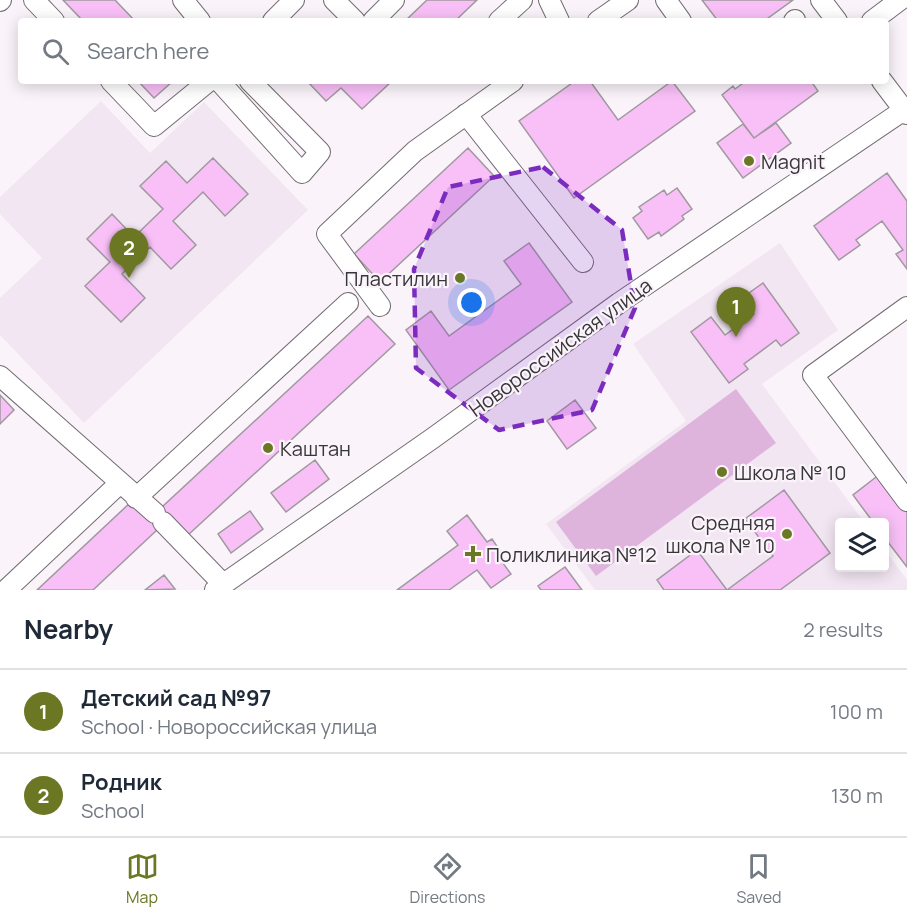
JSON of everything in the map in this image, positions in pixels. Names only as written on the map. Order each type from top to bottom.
[{"type":"street","points":[[34,0],[51,18]]},
{"type":"street","points":[[183,0],[198,18]]},
{"type":"street","points":[[276,18],[294,0]]},
{"type":"street","points":[[334,0],[352,18]]},
{"type":"street","points":[[375,18],[394,0]]},
{"type":"street","points":[[502,18],[522,0]]},
{"type":"street","points":[[549,0],[558,18]]},
{"type":"street","points":[[602,18],[628,0]]},
{"type":"street","points":[[666,0],[679,18]]},
{"type":"street","points":[[821,0],[835,18]]},
{"type":"street","points":[[876,18],[900,0]]},
{"type":"street","points":[[114,84],[154,126],[205,84]]},
{"type":"street","points":[[222,84],[302,173],[320,152],[253,84]]},
{"type":"street","points":[[380,306],[327,234],[415,151],[509,84]]},
{"type":"street","points":[[884,84],[906,110]]},
{"type":"street","name":"Новороссийская улица","points":[[229,585],[619,303],[906,110]]},
{"type":"street","points":[[466,114],[583,262]]},
{"type":"street","points":[[136,498],[348,303]]},
{"type":"street","points":[[907,307],[813,375],[907,501]]},
{"type":"street","points":[[0,376],[159,518],[229,585]]},
{"type":"street","points":[[6,590],[120,483]]},
{"type":"highlighted area","points":[[543,167],[622,230],[635,308],[592,410],[499,430],[416,368],[414,269],[448,187]]},
{"type":"shaded area","points":[[101,101],[150,153],[204,102],[308,210],[84,423],[0,335],[0,298],[42,258],[0,214],[0,197]]},
{"type":"shaded area","name":"Школа № 10","points":[[780,243],[838,330],[762,384],[861,518],[835,518],[835,572],[889,572],[889,555],[907,580],[907,590],[595,590],[546,524],[686,421],[633,344]]},
{"type":"shaded area","points":[[736,389],[776,443],[596,576],[556,522]]},
{"type":"building","points":[[63,0],[115,0],[132,18],[80,18]]},
{"type":"building","points":[[427,0],[477,0],[458,18],[408,18]]},
{"type":"building","points":[[702,0],[793,0],[768,18],[716,18]]},
{"type":"building","points":[[141,84],[170,84],[154,98]]},
{"type":"building","points":[[310,84],[389,84],[362,109],[341,88],[326,101]]},
{"type":"building","points":[[571,84],[592,84],[618,120],[668,84],[674,84],[695,111],[574,198],[519,121]]},
{"type":"building","points":[[742,84],[813,84],[818,91],[754,138],[722,95],[733,86],[735,89]]},
{"type":"building","name":"Magnit","points":[[776,123],[791,143],[743,178],[717,143],[743,124],[754,138]]},
{"type":"building","points":[[468,148],[494,176],[380,282],[354,254]]},
{"type":"building","points":[[213,158],[248,194],[225,216],[203,192],[173,221],[196,245],[171,269],[150,247],[122,274],[145,298],[121,322],[85,286],[110,262],[87,239],[112,214],[134,237],[163,209],[140,186],[166,161],[187,183]]},
{"type":"building","points":[[887,173],[907,201],[907,269],[896,254],[903,250],[882,221],[856,240],[860,245],[839,260],[814,226]]},
{"type":"building","points":[[677,188],[692,209],[682,216],[684,219],[661,236],[659,232],[648,239],[633,218],[642,211],[639,207],[664,190],[667,195]]},
{"type":"building","points":[[529,243],[572,302],[449,390],[406,330],[431,311],[449,336],[521,284],[504,261]]},
{"type":"building","points":[[763,283],[799,333],[781,346],[776,340],[744,364],[748,369],[729,383],[691,332],[711,317],[725,335],[754,314],[742,298]]},
{"type":"building","points":[[368,316],[395,344],[187,536],[157,527],[149,519]]},
{"type":"building","points":[[0,395],[14,410],[0,424]]},
{"type":"building","points":[[575,400],[596,428],[567,449],[547,421]]},
{"type":"building","points":[[315,460],[329,479],[286,512],[271,493]]},
{"type":"building","points":[[880,474],[907,510],[907,567],[889,544],[889,518],[870,518],[853,495]]},
{"type":"building","name":"Средняя школа № 10","points":[[784,490],[830,553],[780,590],[727,590],[773,556],[745,519]]},
{"type":"building","points":[[132,501],[158,529],[93,590],[37,590]]},
{"type":"building","points":[[250,511],[263,529],[231,553],[218,534]]},
{"type":"building","name":"Поликлиника №12","points":[[467,515],[487,542],[492,539],[501,552],[497,555],[511,574],[491,588],[477,570],[449,590],[397,590],[458,545],[447,531]]},
{"type":"building","points":[[697,550],[727,590],[664,590],[657,580]]},
{"type":"building","points":[[565,567],[582,590],[541,590],[538,586]]},
{"type":"building","points":[[164,575],[175,589],[145,590]]},
{"type":"place","name":"Magnit","points":[[749,161]]},
{"type":"place","name":"Родник","points":[[129,278]]},
{"type":"place","name":"Пластилин","points":[[460,278]]},
{"type":"place","name":"Детский сад №97","points":[[736,337]]},
{"type":"place","name":"Каштан","points":[[268,448]]},
{"type":"place","name":"Школа № 10","points":[[722,472]]},
{"type":"place","name":"Средняя школа № 10","points":[[787,534]]},
{"type":"place","name":"Поликлиника №12","points":[[473,554]]}]
